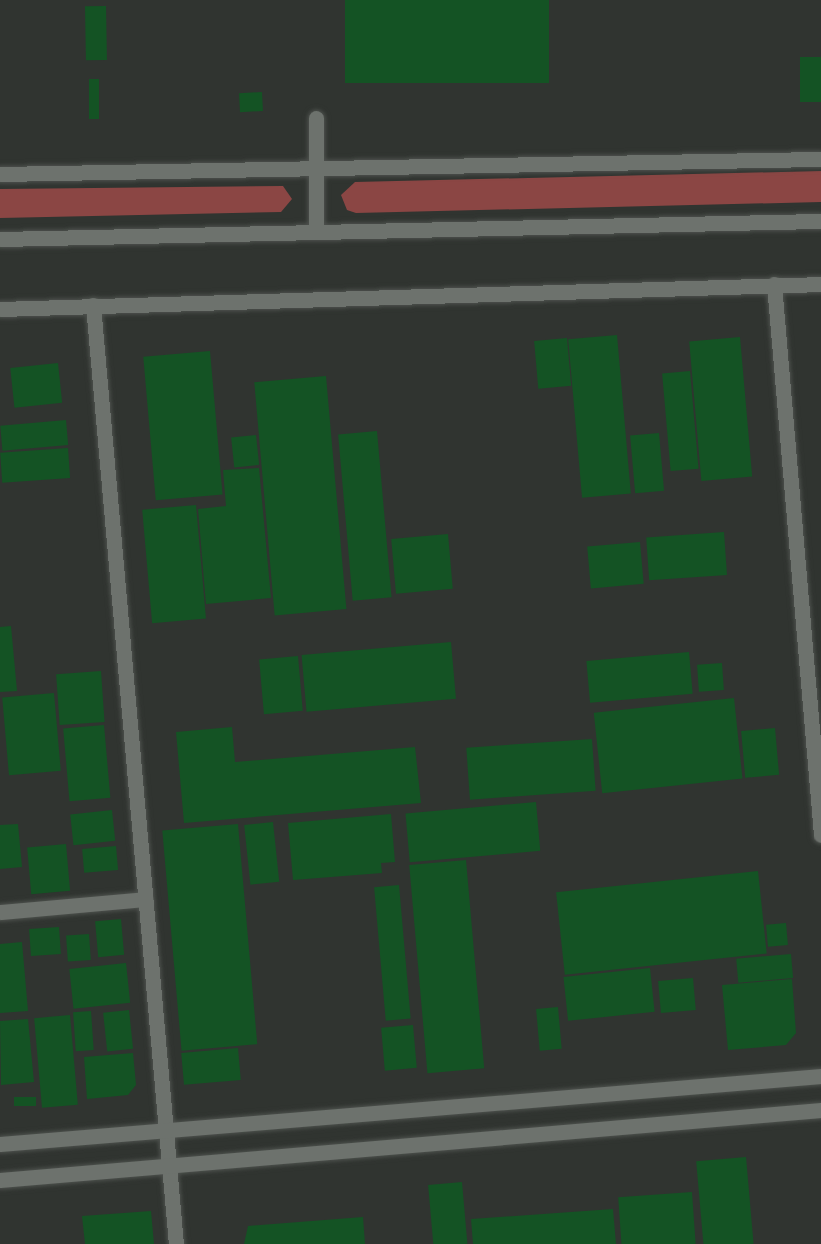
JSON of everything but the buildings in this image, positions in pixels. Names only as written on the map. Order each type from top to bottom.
[{"type":"street","points":[[316,118],[316,232]]},
{"type":"street","points":[[0,174],[821,159]]},
{"type":"street","points":[[0,239],[821,221]]},
{"type":"street","points":[[774,284],[821,835]]},
{"type":"street","points":[[0,309],[821,284]]},
{"type":"street","points":[[93,305],[176,1244]]},
{"type":"street","points":[[0,912],[145,899]]},
{"type":"street","points":[[0,1144],[821,1076]]},
{"type":"street","points":[[0,1180],[821,1110]]},
{"type":"shaded area","points":[[821,171],[821,202],[356,213],[347,210],[341,195],[355,182]]},
{"type":"shaded area","points":[[283,186],[292,199],[281,212],[0,218],[0,189]]}]
